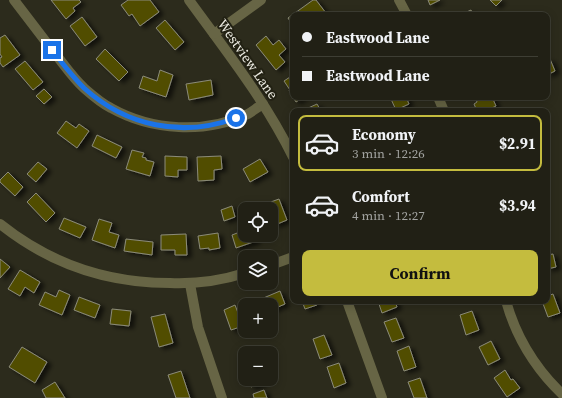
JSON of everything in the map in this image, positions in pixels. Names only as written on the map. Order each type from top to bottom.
[{"type":"street","points":[[14,0],[71,75],[110,108],[125,115],[169,127],[202,127],[223,123],[248,114],[263,104]]},
{"type":"street","name":"Westview Lane","points":[[189,0],[246,77],[274,121],[290,151]]},
{"type":"street","points":[[214,34],[261,0]]},
{"type":"street","points":[[399,0],[405,12]]},
{"type":"street","points":[[0,224],[9,232],[34,248],[66,264],[94,274],[127,281],[190,284],[238,275]]},
{"type":"street","points":[[278,262],[290,258]]},
{"type":"street","points":[[190,284],[198,327],[222,398]]},
{"type":"street","points":[[348,304],[382,398]]},
{"type":"street","points":[[507,304],[525,349],[542,373],[562,394]]},
{"type":"building","points":[[51,0],[79,0],[81,2],[73,8],[75,11],[66,19]]},
{"type":"building","points":[[128,0],[150,0],[159,12],[140,26],[132,14],[129,16],[121,5]]},
{"type":"building","points":[[313,0],[316,0],[325,12],[296,12]]},
{"type":"building","points":[[428,0],[440,0],[430,5]]},
{"type":"building","points":[[490,0],[502,0],[496,6]]},
{"type":"building","points":[[82,17],[97,37],[85,46],[70,26]]},
{"type":"building","points":[[165,20],[184,42],[175,50],[156,28]]},
{"type":"building","points":[[5,35],[20,55],[3,67],[0,63],[0,58],[2,57],[0,54],[0,38]]},
{"type":"building","points":[[266,36],[273,45],[279,40],[286,49],[279,55],[285,62],[276,70],[256,45]]},
{"type":"building","points":[[105,49],[128,72],[119,81],[96,59]]},
{"type":"building","points":[[550,59],[555,71],[550,74]]},
{"type":"building","points":[[25,61],[43,82],[33,90],[15,69]]},
{"type":"building","points":[[160,70],[173,75],[166,97],[139,88],[143,76],[157,81]]},
{"type":"building","points":[[290,77],[290,90],[284,81]]},
{"type":"building","points":[[211,80],[213,95],[189,100],[186,84]]},
{"type":"building","points":[[44,89],[52,97],[44,104],[36,96]]},
{"type":"building","points":[[391,100],[407,100],[409,104],[400,108],[395,108]]},
{"type":"building","points":[[476,100],[493,100],[496,106],[492,108],[476,108],[474,104],[477,102]]},
{"type":"building","points":[[317,104],[319,108],[308,108]]},
{"type":"building","points":[[66,121],[76,128],[79,124],[89,131],[77,148],[57,133]]},
{"type":"building","points":[[97,135],[122,147],[116,158],[92,146]]},
{"type":"building","points":[[132,150],[144,153],[142,157],[146,158],[146,160],[154,162],[150,176],[126,169]]},
{"type":"building","points":[[165,156],[187,157],[187,170],[178,170],[178,177],[165,176]]},
{"type":"building","points":[[221,156],[222,169],[214,170],[214,180],[198,181],[197,157]]},
{"type":"building","points":[[260,159],[268,172],[250,182],[243,169]]},
{"type":"building","points":[[38,162],[47,169],[36,182],[27,174]]},
{"type":"building","points":[[8,172],[23,187],[15,196],[0,182],[0,180]]},
{"type":"building","points":[[36,193],[55,213],[46,222],[27,202]]},
{"type":"building","points":[[279,199],[287,220],[278,224],[278,202],[271,202]]},
{"type":"building","points":[[232,206],[235,217],[224,221],[221,210]]},
{"type":"building","points":[[64,218],[86,227],[80,238],[59,229]]},
{"type":"building","points":[[99,219],[112,223],[109,232],[119,235],[115,248],[92,240]]},
{"type":"building","points":[[218,233],[220,248],[209,250],[209,248],[200,249],[198,236]]},
{"type":"building","points":[[238,233],[238,242],[253,242],[236,248],[232,235]]},
{"type":"building","points":[[186,234],[187,255],[175,255],[175,250],[161,250],[161,235]]},
{"type":"building","points":[[126,239],[153,242],[152,255],[124,251]]},
{"type":"building","points":[[550,254],[553,254],[556,267],[550,268]]},
{"type":"building","points":[[0,259],[10,267],[0,278]]},
{"type":"building","points":[[20,270],[40,282],[34,293],[25,287],[20,296],[8,289]]},
{"type":"building","points":[[59,290],[70,295],[62,315],[39,305],[45,292],[56,297]]},
{"type":"building","points":[[280,291],[285,304],[278,307],[278,298],[263,298]]},
{"type":"building","points":[[553,294],[560,313],[548,317],[543,304],[550,304],[550,295]]},
{"type":"building","points":[[79,297],[100,305],[95,318],[74,310]]},
{"type":"building","points":[[303,304],[317,304],[317,305],[305,309]]},
{"type":"building","points":[[379,304],[396,304],[397,307],[382,313]]},
{"type":"building","points":[[235,305],[238,313],[238,328],[231,330],[224,310]]},
{"type":"building","points":[[112,309],[131,311],[129,326],[110,324]]},
{"type":"building","points":[[472,311],[479,330],[466,335],[460,315]]},
{"type":"building","points":[[165,314],[173,343],[159,347],[151,317]]},
{"type":"building","points":[[396,318],[404,338],[392,342],[384,322]]},
{"type":"building","points":[[324,335],[332,355],[320,359],[313,339]]},
{"type":"building","points":[[491,341],[500,359],[488,365],[479,347]]},
{"type":"building","points":[[409,346],[416,367],[404,371],[397,351]]},
{"type":"building","points":[[22,347],[47,362],[35,383],[9,367]]},
{"type":"building","points":[[339,363],[346,383],[334,388],[327,367]]},
{"type":"building","points":[[505,370],[511,380],[513,379],[520,388],[507,397],[494,378]]},
{"type":"building","points":[[181,371],[190,398],[176,398],[168,375]]},
{"type":"building","points":[[420,378],[427,398],[414,398],[408,382]]},
{"type":"building","points":[[55,382],[65,398],[46,398],[42,390]]},
{"type":"building","points":[[264,390],[267,398],[254,398],[253,394]]},
{"type":"route","points":[[52,50],[71,75],[84,87],[110,108],[125,115],[155,124],[185,128],[202,127],[223,123],[236,118]]}]
